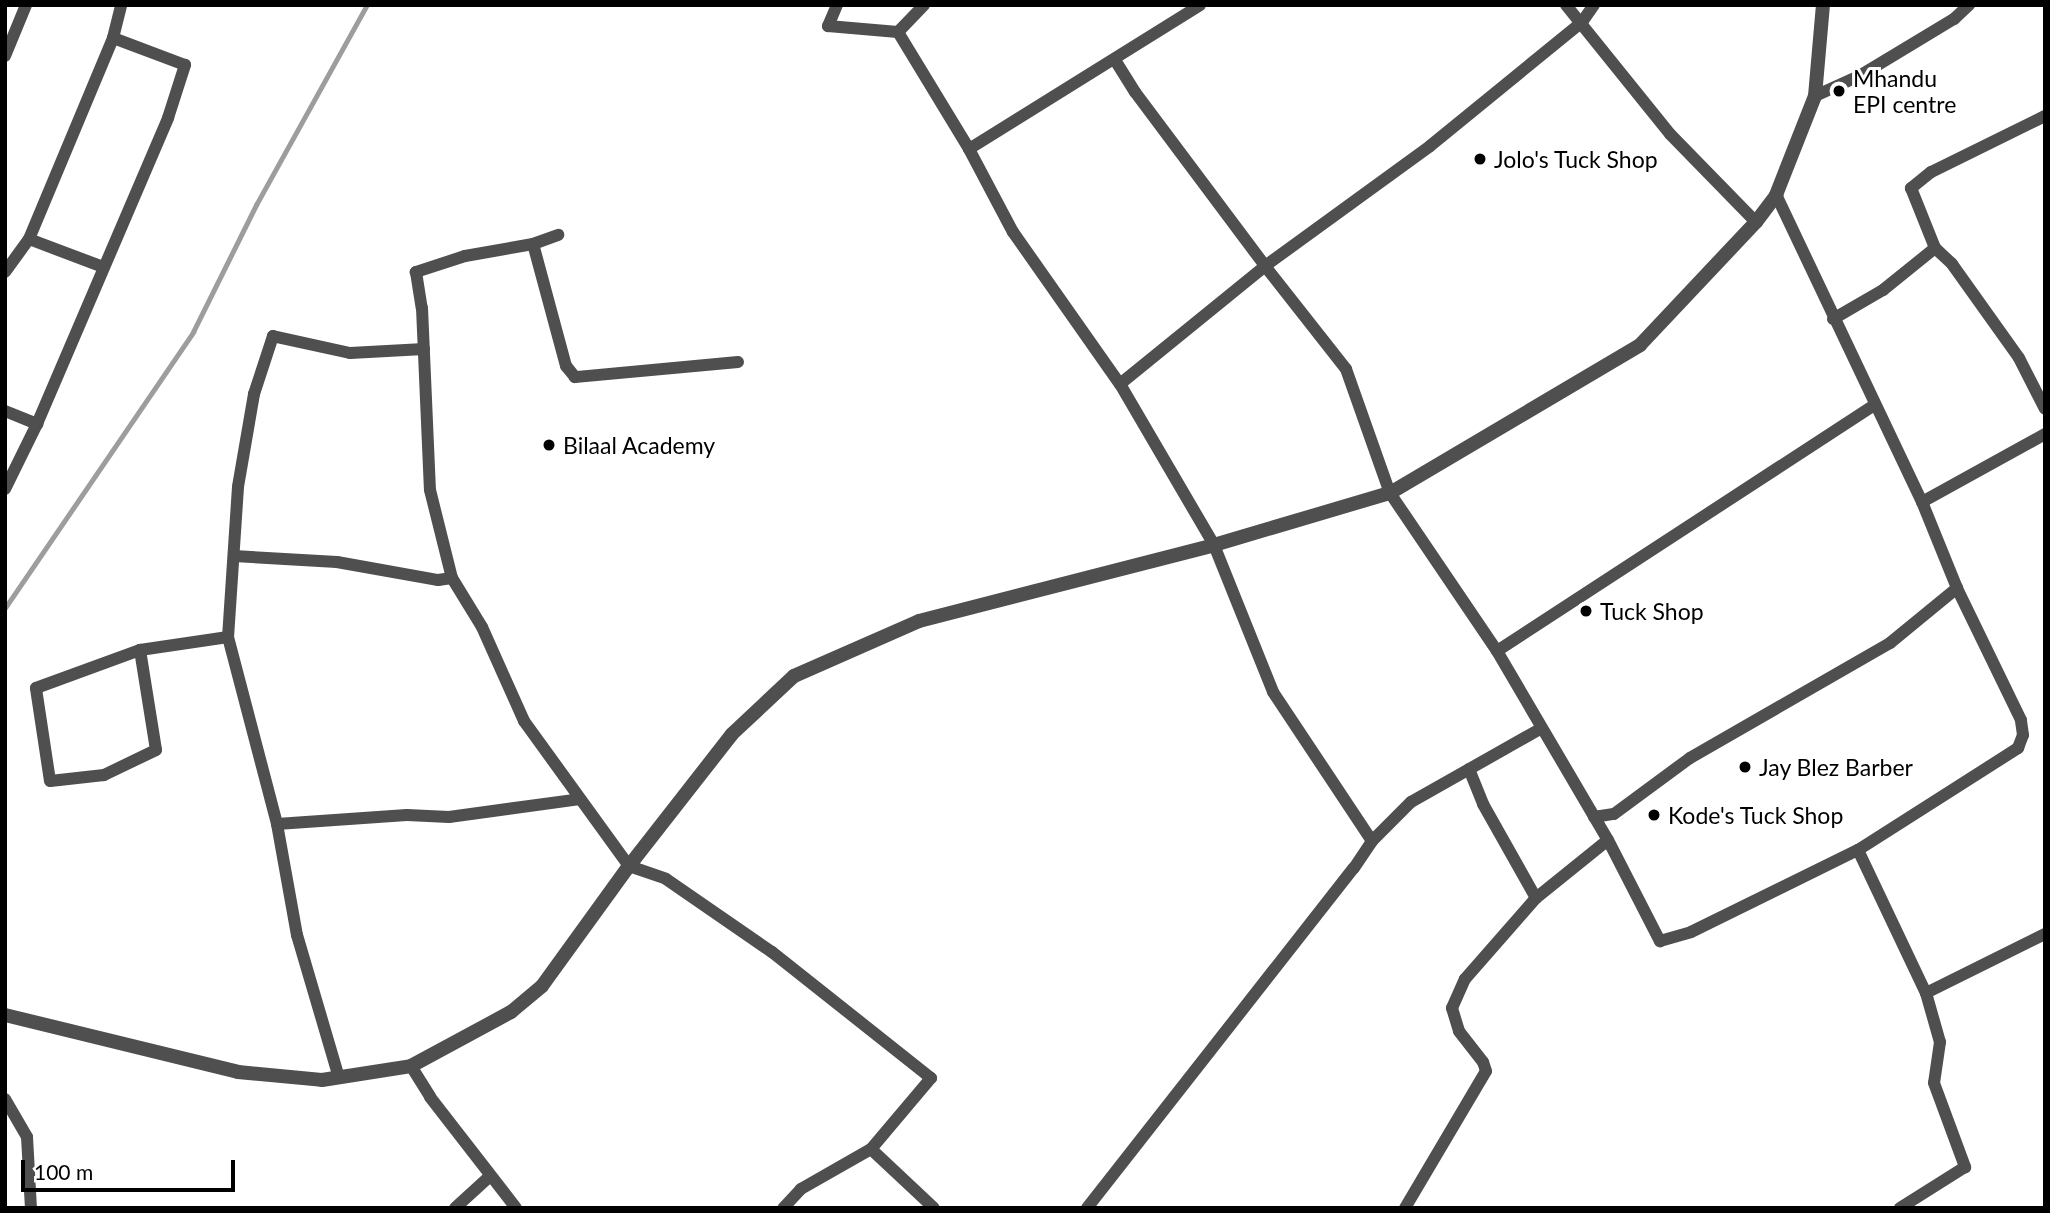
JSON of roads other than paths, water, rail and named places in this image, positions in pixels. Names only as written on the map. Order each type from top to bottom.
[{"type":"street","points":[[6,54],[26,5]]},
{"type":"street","points":[[5,272],[29,239],[113,38],[121,5]]},
{"type":"street","points":[[837,5],[828,26],[898,32]]},
{"type":"street","points":[[898,32],[924,5]]},
{"type":"street","points":[[969,149],[1200,5]]},
{"type":"street","points":[[1566,5],[1670,134],[1756,222]]},
{"type":"street","points":[[1120,384],[1265,266],[1430,146],[1582,22],[1594,5]]},
{"type":"street","points":[[5,1015],[238,1072],[322,1080],[411,1066],[511,1012],[542,986],[629,866],[732,734],[794,676],[919,621],[1214,545],[1390,493],[1640,345],[1756,222],[1776,195],[1815,96],[1824,5]]},
{"type":"street","points":[[1815,96],[1861,75],[1954,19],[1969,5]]},
{"type":"street","points":[[898,32],[969,149],[1013,232],[1120,384],[1214,545],[1273,692],[1372,841]]},
{"type":"street","points":[[5,489],[37,424],[168,118],[185,65],[113,38]]},
{"type":"street","points":[[1115,60],[1135,92],[1265,266],[1346,369],[1390,493],[1497,652],[1540,729],[1608,840],[1660,942],[1691,932],[1858,850],[2018,748],[2023,735],[2021,720],[1957,588],[1922,502],[1776,195]]},
{"type":"street","points":[[2045,116],[1931,172],[1911,188],[1936,248],[1952,264],[2019,358],[2045,409]]},
{"type":"street","points":[[558,235],[533,244],[465,256],[416,272],[424,349],[430,490],[452,578],[482,627],[524,721],[629,866],[666,879],[772,952],[931,1078],[871,1149],[801,1189],[783,1208]]},
{"type":"street","points":[[29,239],[103,267]]},
{"type":"street","points":[[533,244],[566,366],[575,377],[738,362]]},
{"type":"street","points":[[1833,319],[1883,289],[1936,248]]},
{"type":"street","points":[[339,1078],[297,935],[277,824],[228,637],[238,486],[247,423],[273,336],[350,353],[424,349]]},
{"type":"street","points":[[1497,652],[1874,405]]},
{"type":"street","points":[[5,411],[37,424]]},
{"type":"street","points":[[1922,502],[2045,434]]},
{"type":"street","points":[[234,556],[337,562],[438,580],[452,578]]},
{"type":"street","points":[[1594,817],[1614,814],[1690,758],[1890,643],[1957,588]]},
{"type":"street","points":[[139,650],[156,750],[104,775],[50,781],[36,688],[139,650],[228,637]]},
{"type":"street","points":[[1087,1208],[1354,868],[1372,841],[1411,802],[1540,729]]},
{"type":"street","points":[[1469,769],[1483,804],[1536,898]]},
{"type":"street","points":[[277,824],[407,815],[449,817],[580,799]]},
{"type":"street","points":[[1405,1208],[1486,1071],[1483,1062],[1459,1031],[1452,1007],[1465,979],[1536,898],[1608,840]]},
{"type":"street","points":[[1858,850],[1926,992],[1940,1042],[1934,1083],[1965,1167],[1900,1208]]},
{"type":"street","points":[[1926,992],[2045,934]]},
{"type":"street","points":[[411,1066],[489,1177],[516,1208]]},
{"type":"street","points":[[5,1099],[27,1137],[31,1208]]},
{"type":"street","points":[[871,1149],[934,1208]]},
{"type":"street","points":[[455,1208],[489,1177]]},
{"type":"waterway","points":[[5,608],[193,332],[256,205],[367,5]]},
{"type":"place","name":"Mhandu EPI centre","points":[[1839,91]]},
{"type":"place","name":"Jolo's Tuck Shop","points":[[1480,159]]},
{"type":"place","name":"Bilaal Academy","points":[[549,445]]},
{"type":"place","name":"Tuck Shop","points":[[1586,611]]},
{"type":"place","name":"Jay Blez Barber","points":[[1745,767]]},
{"type":"place","name":"Kode's Tuck Shop","points":[[1654,815]]}]
